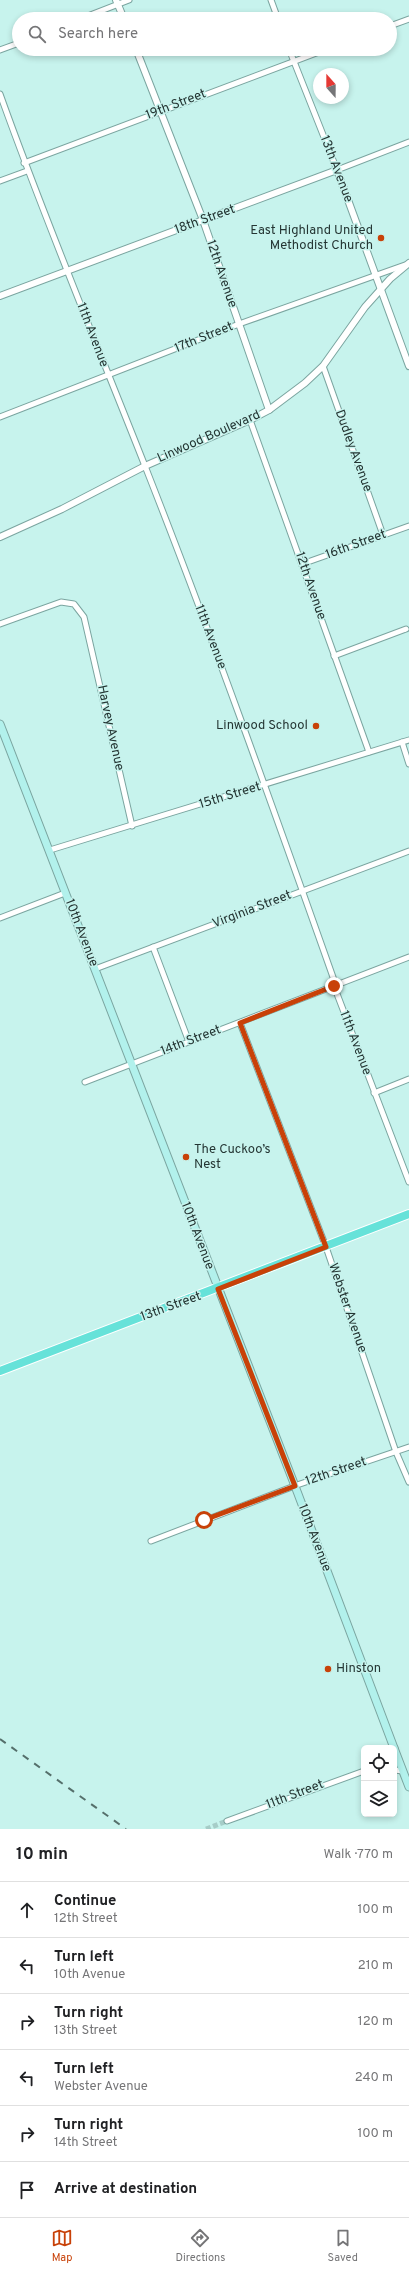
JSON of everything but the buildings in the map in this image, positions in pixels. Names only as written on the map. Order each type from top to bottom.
[{"type":"main road","name":"10th Avenue","points":[[0,724],[50,850],[130,1065],[295,1486],[393,1745]]},
{"type":"main road","name":"13th Street","points":[[0,1371],[218,1289],[409,1214]]},
{"type":"main road","name":"10th Avenue","points":[[397,1754],[406,1772],[409,1787]]},
{"type":"street","points":[[95,12],[117,2],[129,0]]},
{"type":"street","points":[[271,0],[275,12]]},
{"type":"street","points":[[117,2],[121,12]]},
{"type":"street","points":[[397,23],[409,19]]},
{"type":"street","points":[[0,50],[12,46]]},
{"type":"street","name":"12th Avenue","points":[[139,56],[202,220],[269,410]]},
{"type":"street","name":"13th Avenue","points":[[292,56],[409,366]]},
{"type":"street","name":"19th Street","points":[[24,163],[308,56]]},
{"type":"street","name":"11th Avenue","points":[[0,94],[27,171],[145,466],[266,785],[334,980],[334,986],[409,1182]]},
{"type":"street","name":"18th Street","points":[[0,296],[409,142]]},
{"type":"street","points":[[0,181],[27,171]]},
{"type":"street","points":[[381,289],[408,264]]},
{"type":"street","name":"17th Street","points":[[0,417],[239,324],[408,264]]},
{"type":"street","name":"Linwood Boulevard","points":[[0,537],[62,509],[145,466],[250,420],[269,410],[305,384],[323,366],[365,307],[381,289]]},
{"type":"street","name":"Dudley Avenue","points":[[323,366],[383,535]]},
{"type":"street","name":"12th Avenue","points":[[250,420],[369,752]]},
{"type":"street","name":"16th Street","points":[[302,564],[409,526]]},
{"type":"street","name":"Harvey Avenue","points":[[0,624],[61,602],[74,604],[84,617],[132,826]]},
{"type":"street","points":[[334,656],[406,629]]},
{"type":"street","name":"15th Street","points":[[50,850],[409,740]]},
{"type":"street","points":[[402,742],[409,764]]},
{"type":"street","name":"Virginia Street","points":[[94,968],[409,851]]},
{"type":"street","points":[[0,918],[65,893]]},
{"type":"street","points":[[153,947],[189,1042]]},
{"type":"street","name":"14th Street","points":[[85,1082],[409,957]]},
{"type":"street","name":"Webster Avenue","points":[[240,1023],[326,1247],[396,1452],[409,1482]]},
{"type":"street","points":[[374,1093],[409,1078]]},
{"type":"street","name":"12th Street","points":[[152,1541],[295,1486],[409,1447]]},
{"type":"street","name":"11th Street","points":[[227,1821],[361,1772]]},
{"type":"tunnel","points":[[206,1829],[227,1821]]},
{"type":"railway","points":[[0,1739],[126,1829]]},
{"type":"place","name":"East Highland United Methodist Church","points":[[381,238]]},
{"type":"place","name":"Linwood School","points":[[316,726]]},
{"type":"place","name":"The Cuckoo’s Nest","points":[[186,1157]]},
{"type":"place","name":"Hinston","points":[[328,1669]]},
{"type":"route","points":[[204,1520],[295,1486],[218,1289],[326,1247],[240,1023],[334,986]]}]
